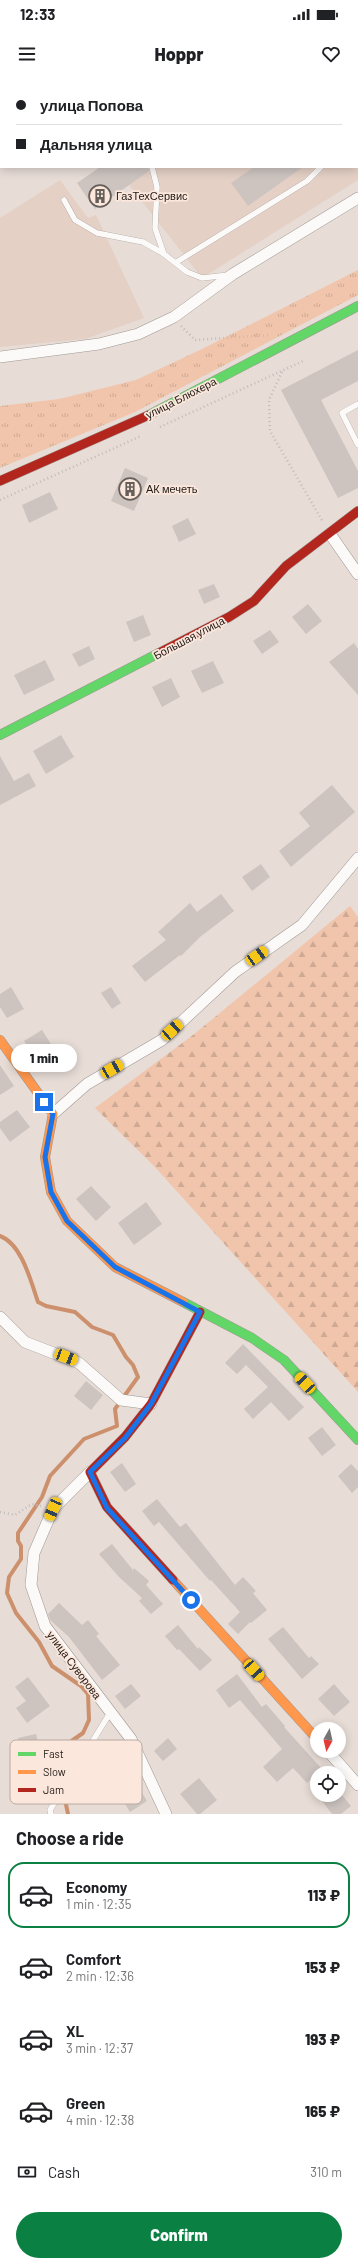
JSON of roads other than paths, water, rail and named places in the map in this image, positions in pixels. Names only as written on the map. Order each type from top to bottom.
[{"type":"street","points":[[0,357],[99,344],[138,334],[174,318],[233,274],[358,198]]},
{"type":"street","name":"улица Блюхера","points":[[0,481],[152,413],[358,306]]},
{"type":"street","name":"Большая улица","points":[[0,735],[229,617],[254,601],[286,566],[330,534],[358,511]]},
{"type":"street","points":[[330,534],[358,574]]},
{"type":"street","points":[[358,858],[302,925],[235,972],[162,1040],[87,1084],[53,1114],[45,1157],[51,1192],[67,1221],[115,1267],[252,1338],[284,1360],[358,1440]]},
{"type":"street","points":[[0,1040],[53,1114]]},
{"type":"street","points":[[200,1312],[151,1404],[125,1438],[90,1472],[107,1508],[310,1731]]},
{"type":"street","points":[[0,1317],[25,1342],[79,1363],[121,1400],[151,1404]]},
{"type":"street","name":"улица Суворова","points":[[90,1472],[53,1509],[34,1553],[31,1586],[45,1626],[131,1740]]},
{"type":"street","points":[[334,1758],[358,1785]]},
{"type":"street","name":"улица Суворова","points":[[142,1763],[166,1814]]},
{"type":"lane","points":[[152,168],[157,186],[155,228],[164,254]]},
{"type":"lane","points":[[175,263],[307,181],[321,168]]},
{"type":"lane","points":[[64,200],[75,220],[97,233],[143,242],[164,254],[187,272],[202,278],[233,274]]},
{"type":"lane","points":[[358,404],[342,413],[358,445]]},
{"type":"lane","points":[[93,1740],[110,1713]]},
{"type":"lane","points":[[51,1814],[50,1810],[54,1804]]},
{"type":"waterway","points":[[0,1236],[8,1240],[20,1255],[29,1274],[38,1302],[46,1306],[75,1312],[92,1327],[113,1335],[126,1357],[133,1365],[138,1377],[115,1409],[117,1426],[84,1439],[50,1476],[42,1497],[18,1533],[18,1541],[21,1546],[21,1559],[9,1577],[7,1593],[16,1613],[39,1642],[52,1666],[81,1686],[88,1694],[89,1720],[83,1733],[73,1740]]},
{"type":"waterway","points":[[66,1804],[68,1814]]},
{"type":"place","name":"ГазТехСервис","points":[[100,196]]},
{"type":"place","name":"АК мечеть","points":[[130,489]]}]
